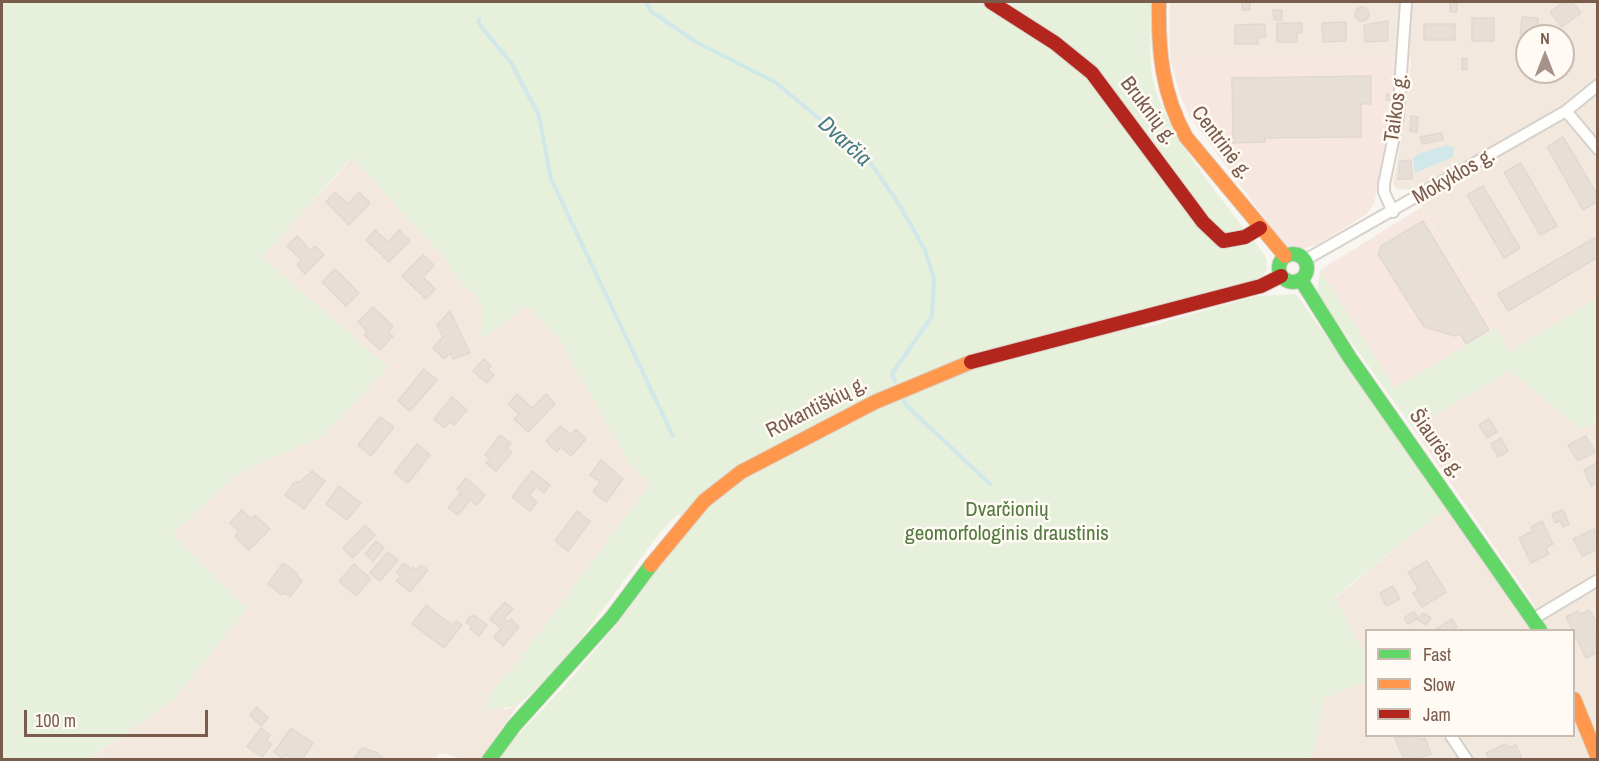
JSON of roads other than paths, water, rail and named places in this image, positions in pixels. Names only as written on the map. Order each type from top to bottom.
[{"type":"street","name":"Bruknių g.","points":[[991,2],[1056,43],[1092,73],[1203,222],[1223,241],[1245,237],[1260,228]]},
{"type":"street","name":"Centrinė g.","points":[[1158,2],[1158,58],[1162,80],[1174,117],[1186,137],[1285,256]]},
{"type":"street","name":"Taikos g.","points":[[1393,212],[1385,196],[1384,184],[1398,117],[1406,2]]},
{"type":"street","name":"Mokyklos g.","points":[[1305,260],[1393,212],[1566,111],[1598,85]]},
{"type":"street","points":[[1566,111],[1598,148]]},
{"type":"street","points":[[1294,254],[1305,260],[1306,272],[1301,280],[1292,282],[1281,276],[1280,263],[1285,256],[1294,254]]},
{"type":"street","name":"Rokantiškių g.","points":[[489,759],[503,738],[600,632],[678,528],[704,501],[741,471],[884,397],[943,371],[986,357],[1261,286],[1281,276]]},
{"type":"street","name":"Šiaurės g.","points":[[1301,280],[1350,358],[1536,624]]},
{"type":"street","points":[[1536,624],[1598,580]]},
{"type":"street","points":[[1575,701],[1598,758]]},
{"type":"street","points":[[1452,737],[1467,759]]},
{"type":"water","points":[[1447,145],[1454,147],[1453,157],[1415,173],[1413,158],[1418,154]]},
{"type":"waterway","name":"Dvarčia","points":[[645,2],[652,12],[696,42],[775,82],[868,159],[898,203],[925,250],[934,279],[932,316],[892,374],[895,381]]},
{"type":"waterway","points":[[479,19],[479,24],[512,64],[539,116],[551,179],[673,436]]},
{"type":"waterway","name":"Dvarčia","points":[[904,401],[990,484]]},
{"type":"park label","name":"Dvarčionių geomorfologinis draustinis","points":[[1007,522]]}]
